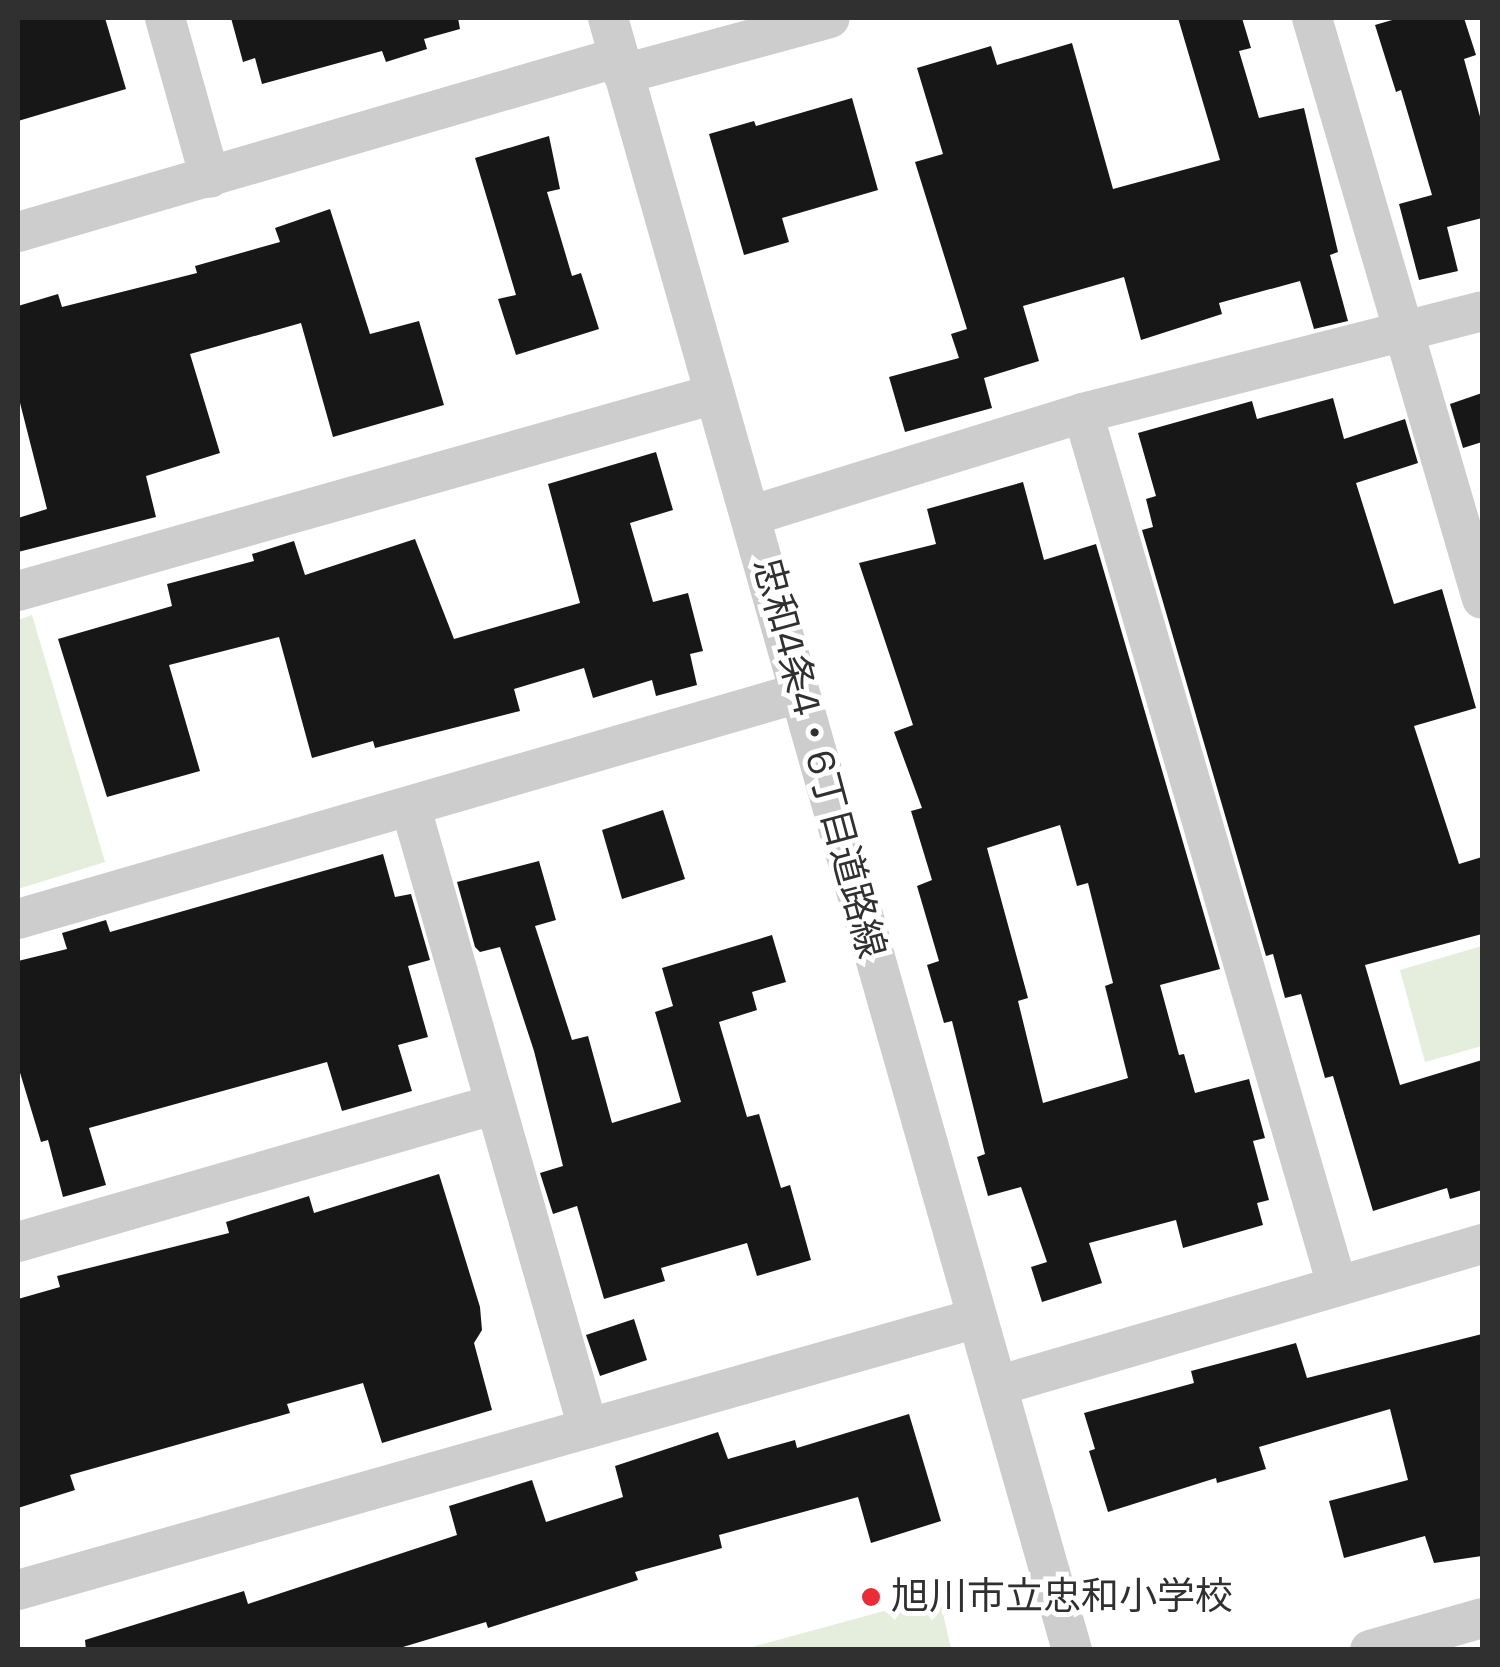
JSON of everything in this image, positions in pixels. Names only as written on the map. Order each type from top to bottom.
[{"type":"street","points":[[165,18],[210,178]]},
{"type":"street","name":"忠和4条4・6丁目道路線","points":[[608,18],[753,515],[799,693],[1072,1650]]},
{"type":"street","points":[[18,232],[621,66],[830,18]]},
{"type":"street","points":[[1312,18],[1402,333],[1477,559],[1482,599]]},
{"type":"street","points":[[753,515],[1083,413],[1482,311]]},
{"type":"street","points":[[18,592],[716,394]]},
{"type":"street","points":[[1083,413],[1337,1285]]},
{"type":"street","points":[[18,919],[799,693]]},
{"type":"street","points":[[412,808],[588,1428]]},
{"type":"street","points":[[18,1242],[494,1105]]},
{"type":"street","points":[[998,1386],[1482,1244]]},
{"type":"street","points":[[18,1590],[977,1318]]},
{"type":"street","points":[[1370,1650],[1482,1618]]},
{"type":"green space","points":[[32,615],[105,862],[18,889],[18,620]]},
{"type":"green space","points":[[1482,946],[1482,1046],[1425,1062],[1400,970]]},
{"type":"green space","points":[[939,1596],[951,1649],[745,1649]]},
{"type":"building","points":[[18,18],[105,18],[126,89],[18,121]]},
{"type":"building","points":[[231,18],[458,18],[460,29],[424,39],[427,49],[386,62],[382,51],[262,84],[255,58],[243,62]]},
{"type":"building","points":[[1178,18],[1242,18],[1251,48],[1239,51],[1259,118],[1304,108],[1338,252],[1330,255],[1348,321],[1314,329],[1300,281],[1219,303],[1222,314],[1141,340],[1124,277],[1023,306],[1039,361],[984,378],[992,408],[905,432],[889,377],[959,358],[951,334],[967,329],[915,162],[943,154],[917,68],[991,46],[997,65],[1072,43],[1113,189],[1220,160]]},
{"type":"building","points":[[1399,18],[1464,18],[1476,55],[1464,59],[1482,124],[1482,218],[1447,227],[1458,271],[1419,280],[1399,204],[1432,195],[1401,90],[1396,92],[1375,25]]},
{"type":"building","points":[[852,98],[878,190],[782,218],[789,242],[744,255],[709,134],[754,121],[756,126]]},
{"type":"building","points":[[549,136],[560,189],[547,192],[572,276],[581,273],[599,329],[516,355],[498,299],[516,295],[475,158]]},
{"type":"building","points":[[330,209],[370,334],[419,321],[444,405],[333,437],[301,323],[190,354],[220,453],[146,476],[156,517],[18,552],[18,518],[47,509],[18,395],[18,306],[58,294],[62,307],[197,273],[195,266],[280,242],[275,228]]},
{"type":"building","points":[[1482,393],[1482,442],[1463,448],[1450,404]]},
{"type":"building","points":[[1333,398],[1344,439],[1405,419],[1418,463],[1356,483],[1394,604],[1442,589],[1476,708],[1414,726],[1459,864],[1482,857],[1482,934],[1365,965],[1400,1085],[1482,1060],[1482,1190],[1450,1199],[1447,1188],[1373,1211],[1333,1076],[1325,1078],[1301,994],[1285,998],[1273,954],[1266,956],[1142,530],[1153,527],[1146,499],[1156,496],[1138,433],[1252,401],[1257,419]]},
{"type":"building","points":[[656,452],[673,510],[630,523],[653,602],[688,593],[703,651],[690,654],[697,685],[656,696],[652,680],[593,698],[584,668],[514,689],[520,711],[375,748],[373,741],[312,758],[279,637],[169,665],[200,771],[107,797],[58,639],[172,606],[167,584],[254,561],[252,554],[294,541],[305,575],[415,539],[454,639],[580,603],[548,484]]},
{"type":"building","points":[[1023,482],[1044,560],[1096,544],[1220,969],[1160,985],[1179,1055],[1184,1054],[1195,1093],[1249,1079],[1265,1138],[1253,1141],[1269,1200],[1257,1203],[1263,1225],[1183,1248],[1176,1220],[1089,1243],[1102,1283],[1042,1302],[1031,1267],[1047,1262],[1021,1187],[988,1196],[977,1157],[985,1154],[952,1021],[944,1023],[927,965],[939,961],[917,886],[932,880],[911,811],[922,808],[894,732],[913,725],[859,563],[936,544],[927,509]],"holes":[[[1060,825],[1077,886],[1088,883],[1113,983],[1105,986],[1128,1078],[1043,1103],[1018,1001],[1028,998],[987,848]]]},
{"type":"building","points":[[663,810],[685,879],[622,899],[602,830]]},
{"type":"building","points":[[383,854],[395,897],[411,894],[430,960],[408,966],[428,1037],[398,1045],[412,1091],[342,1111],[327,1062],[89,1128],[106,1185],[63,1197],[48,1140],[41,1142],[18,1066],[18,961],[67,949],[62,933],[106,920],[110,932]]},
{"type":"building","points":[[539,861],[556,920],[535,926],[572,1040],[588,1036],[612,1123],[681,1102],[655,1012],[673,1006],[662,968],[772,935],[786,982],[752,992],[757,1010],[719,1022],[747,1117],[759,1114],[781,1188],[790,1185],[811,1260],[757,1276],[747,1243],[661,1268],[665,1281],[604,1299],[577,1206],[553,1214],[540,1173],[563,1166],[534,1051],[500,947],[480,952],[475,947],[457,882]]},
{"type":"building","points":[[439,1174],[480,1307],[482,1330],[474,1343],[492,1410],[382,1443],[363,1383],[287,1404],[290,1413],[70,1475],[75,1490],[18,1508],[18,1299],[60,1287],[57,1276],[229,1233],[226,1222],[309,1196],[314,1213]]},
{"type":"building","points":[[634,1319],[647,1360],[600,1376],[586,1335]]},
{"type":"building","points":[[1482,1334],[1482,1556],[1434,1563],[1425,1536],[1344,1558],[1329,1501],[1408,1480],[1390,1409],[1259,1447],[1266,1469],[1217,1483],[1216,1478],[1108,1512],[1089,1451],[1095,1449],[1084,1413],[1194,1383],[1191,1371],[1296,1343],[1307,1378]]},
{"type":"building","points":[[909,1414],[941,1521],[871,1543],[858,1497],[719,1535],[722,1548],[635,1572],[638,1580],[488,1628],[486,1622],[393,1650],[86,1650],[85,1640],[244,1591],[248,1604],[457,1535],[449,1506],[532,1480],[546,1522],[623,1497],[615,1466],[718,1432],[728,1459],[795,1440],[797,1448]]},
{"type":"place","name":"旭川市立忠和小学校","points":[[871,1597]]}]
